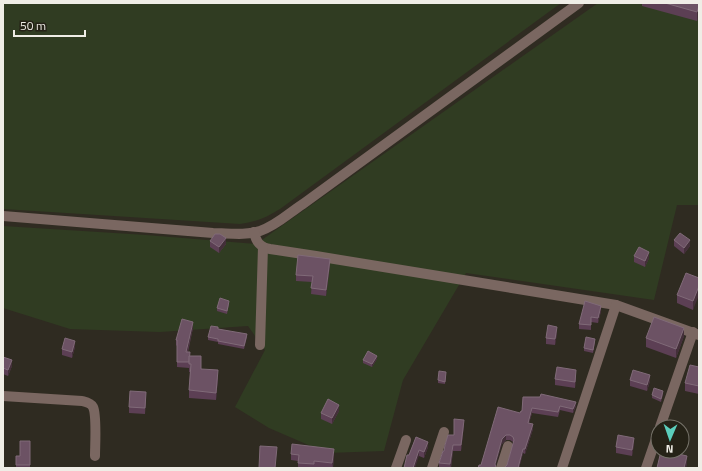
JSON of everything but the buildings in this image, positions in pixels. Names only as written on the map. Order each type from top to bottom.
[{"type":"street","points":[[3,216],[230,234],[261,231],[277,222],[579,3]]},
{"type":"street","points":[[254,232],[256,240],[263,247],[616,305],[696,334],[663,419]]},
{"type":"street","points":[[260,345],[263,247]]},
{"type":"street","points":[[562,468],[616,305]]},
{"type":"street","points":[[3,396],[82,401],[89,404],[93,407],[95,414],[96,456]]},
{"type":"street","points":[[432,468],[444,432]]},
{"type":"street","points":[[396,468],[406,440]]},
{"type":"street","points":[[501,468],[508,446]]},
{"type":"street","points":[[646,468],[650,456]]},
{"type":"green space","points":[[3,3],[561,3],[280,209],[261,219],[240,224],[3,209]]},
{"type":"green space","points":[[598,3],[699,3],[699,205],[677,205],[654,300],[466,273],[403,380],[384,451],[327,453],[269,428],[235,407],[265,350],[248,326],[160,332],[70,329],[3,308],[3,226],[256,244]]}]
